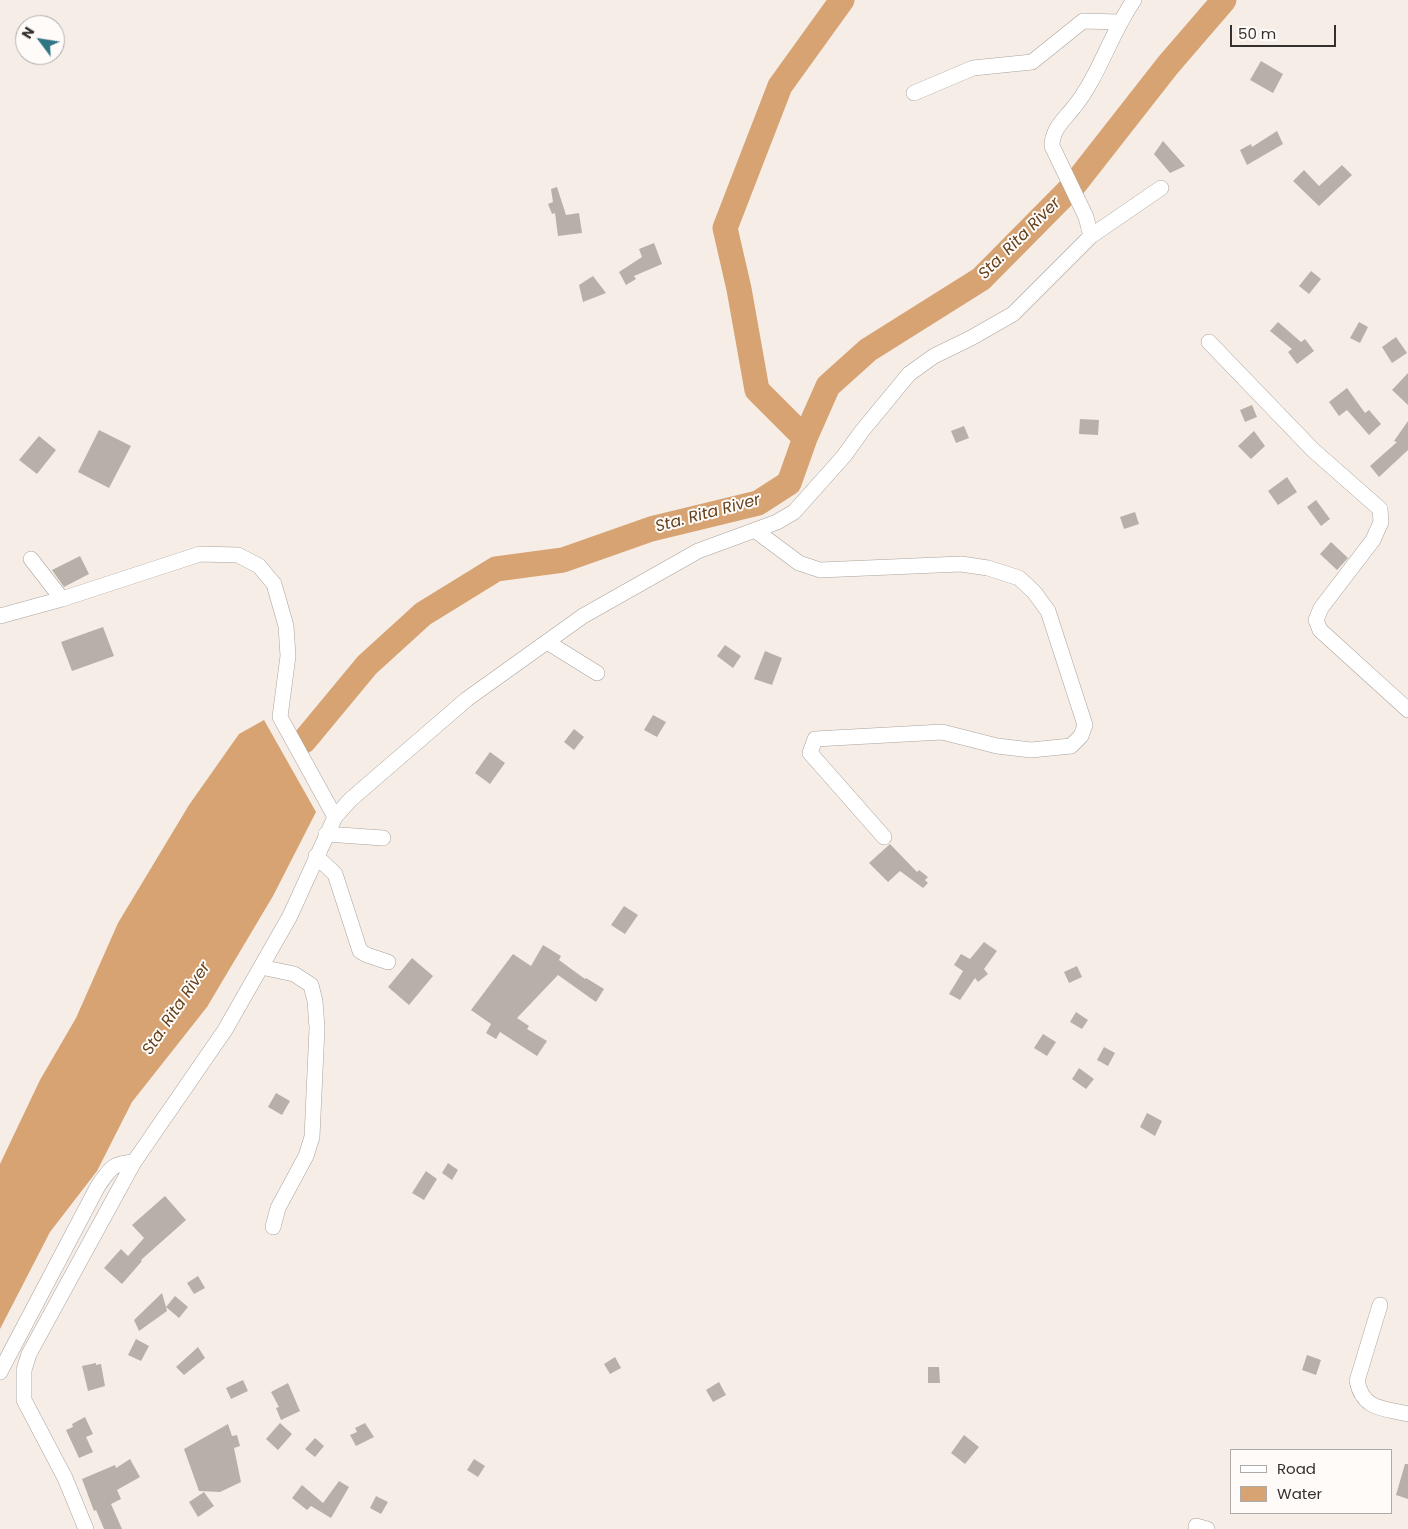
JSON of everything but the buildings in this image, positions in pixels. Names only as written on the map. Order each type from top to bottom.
[{"type":"street","points":[[1091,236],[1086,217],[1052,146],[1052,136],[1075,106],[1091,79],[1119,22],[1134,0]]},
{"type":"street","points":[[914,93],[973,68],[1032,62],[1083,21],[1119,22]]},
{"type":"street","points":[[86,1529],[65,1478],[24,1400],[24,1370],[28,1354],[134,1162],[224,1030],[261,967],[290,916],[334,817],[350,800],[468,700],[583,616],[698,551],[756,531],[794,512],[844,456],[909,374],[934,356],[1013,314],[1091,236],[1161,188]]},
{"type":"street","points":[[1209,342],[1313,450],[1380,509],[1381,522],[1373,540],[1321,608],[1316,620],[1320,630],[1408,710]]},
{"type":"street","points":[[756,531],[799,563],[820,570],[961,564],[988,568],[1019,578],[1034,592],[1048,611],[1085,725],[1080,736],[1071,746],[1031,750],[997,746],[942,732],[815,739],[810,753],[884,836]]},
{"type":"street","points":[[0,616],[62,599],[200,554],[238,555],[259,566],[274,584],[286,626],[288,656],[280,717],[334,817]]},
{"type":"street","points":[[31,559],[62,599]]},
{"type":"street","points":[[547,642],[597,673]]},
{"type":"street","points":[[326,834],[383,838]]},
{"type":"street","points":[[316,856],[331,868],[335,874],[360,951],[388,962]]},
{"type":"street","points":[[261,967],[294,974],[311,985],[315,1001],[317,1028],[312,1137],[306,1156],[278,1208],[273,1228]]},
{"type":"street","points":[[0,1372],[98,1186],[108,1171],[118,1162],[134,1162]]},
{"type":"street","points":[[1380,1305],[1357,1381],[1360,1393],[1368,1404],[1408,1414]]},
{"type":"water","points":[[264,720],[316,812],[273,896],[207,1007],[132,1102],[97,1171],[50,1232],[0,1329],[0,1164],[40,1080],[76,1018],[118,923],[189,805],[239,734]]},
{"type":"waterway","points":[[805,438],[757,390],[739,289],[725,228],[780,86],[842,0]]},
{"type":"waterway","name":"Sta. Rita River","points":[[304,741],[367,665],[423,614],[496,569],[563,560],[651,529],[758,503],[789,483],[805,438],[828,386],[868,350],[981,279],[1074,185],[1168,65],[1224,0]]}]
